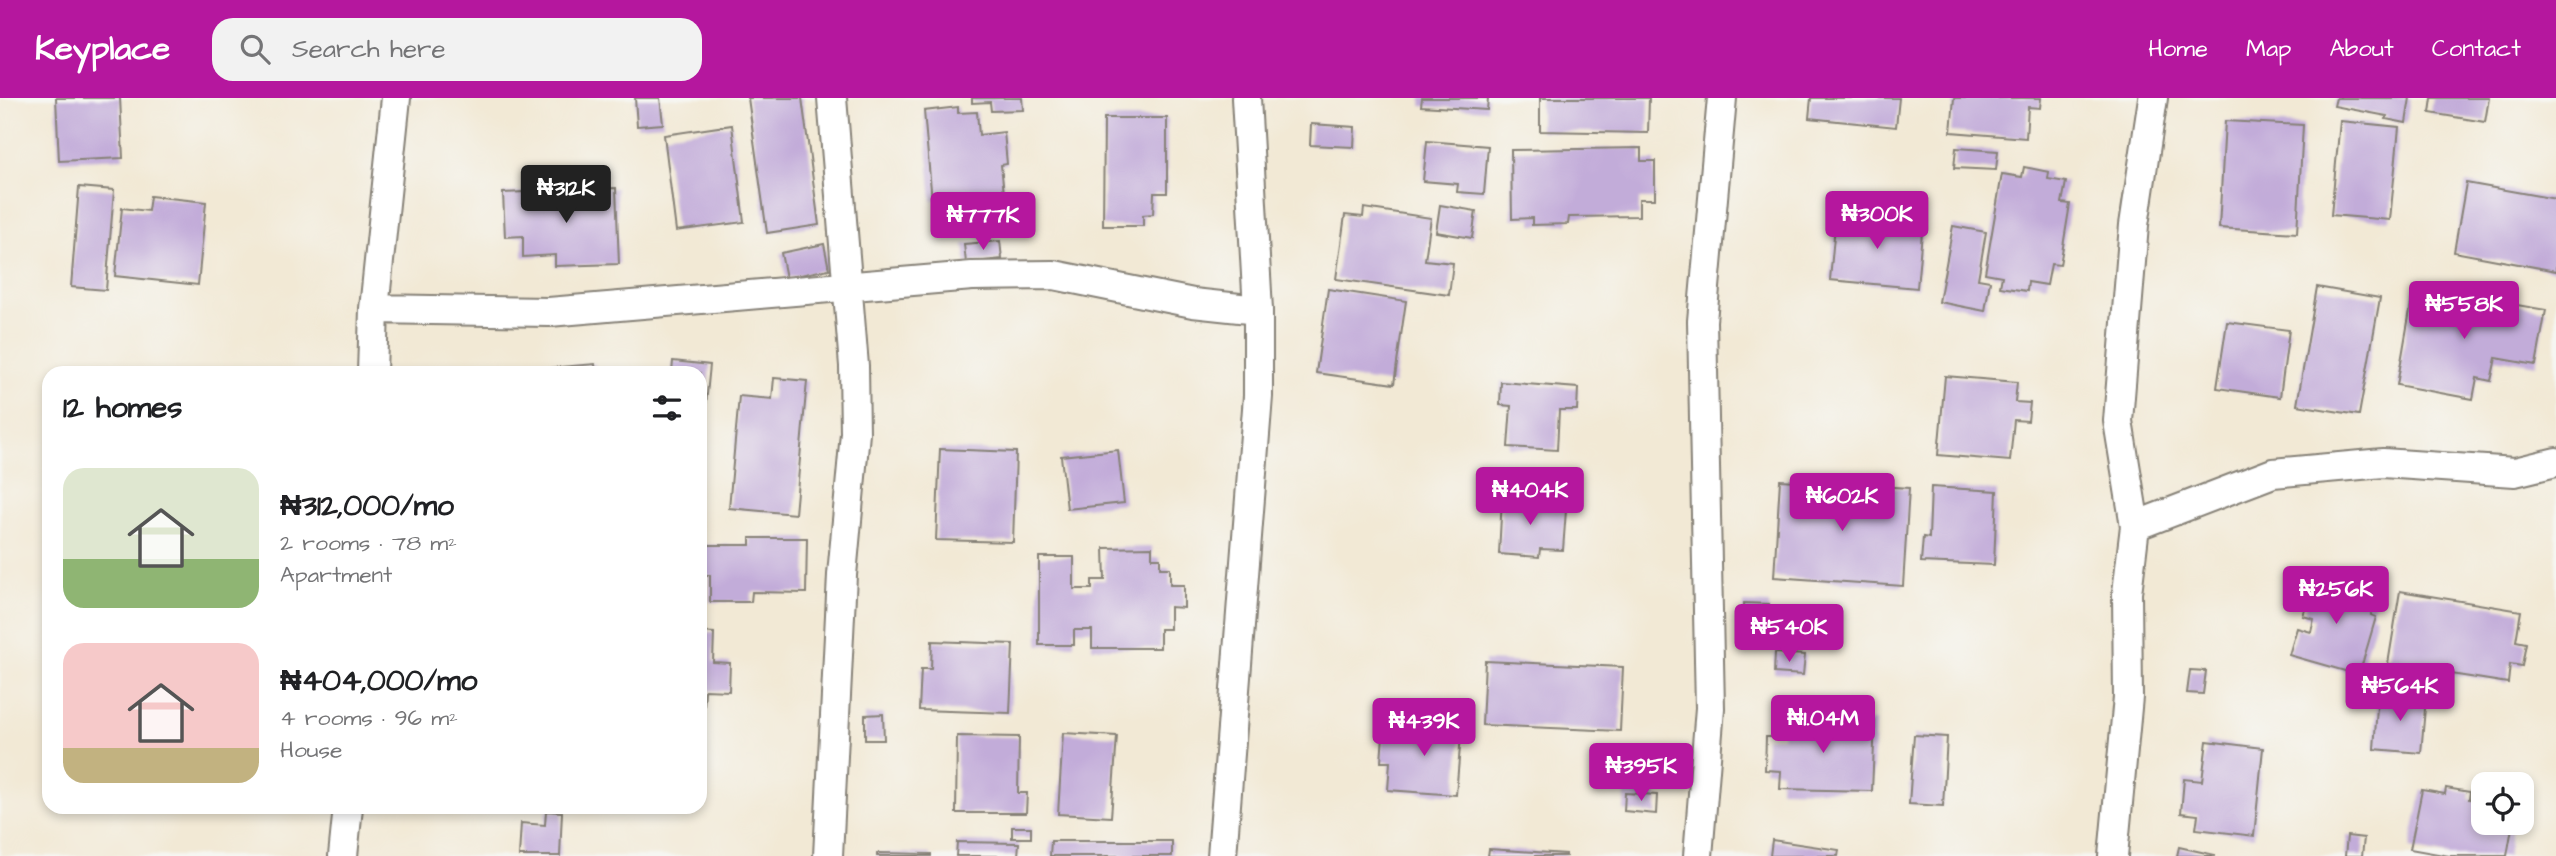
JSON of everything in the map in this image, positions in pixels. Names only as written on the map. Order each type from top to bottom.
[{"type":"street","points":[[372,366],[374,309],[396,98]]},
{"type":"street","points":[[828,856],[842,575],[855,433],[854,366],[832,98]]},
{"type":"street","points":[[1222,856],[1258,396],[1258,310],[1246,98]]},
{"type":"street","points":[[1698,856],[1710,708],[1702,321],[1723,98]]},
{"type":"street","points":[[2113,856],[2128,697],[2127,593],[2135,526],[2118,421],[2134,225],[2153,98]]},
{"type":"street","points":[[374,309],[549,312],[972,276],[1054,275],[1193,303],[1258,310]]},
{"type":"street","points":[[2135,526],[2273,472],[2383,463],[2515,472],[2556,462]]},
{"type":"street","points":[[343,856],[347,814]]},
{"type":"building","points":[[56,98],[120,98],[123,158],[59,161]]},
{"type":"building","points":[[635,98],[660,98],[663,124],[637,126]]},
{"type":"building","points":[[748,98],[802,98],[819,225],[767,233]]},
{"type":"building","points":[[972,98],[1022,98],[1023,110],[991,111],[990,102],[972,103]]},
{"type":"building","points":[[1422,98],[1488,98],[1487,110],[1421,106]]},
{"type":"building","points":[[1540,98],[1649,98],[1648,133],[1540,131]]},
{"type":"building","points":[[1811,98],[1899,98],[1896,127],[1809,118]]},
{"type":"building","points":[[1954,98],[2041,98],[2040,108],[2028,107],[2026,138],[1951,132]]},
{"type":"building","points":[[2336,98],[2410,98],[2406,123],[2386,119],[2387,116],[2334,106]]},
{"type":"building","points":[[2432,98],[2489,98],[2485,122],[2430,113]]},
{"type":"building","points":[[958,107],[958,113],[977,112],[979,135],[1004,132],[1007,164],[1001,165],[1005,203],[970,206],[968,192],[945,195],[945,200],[932,201],[924,111]]},
{"type":"building","points":[[1104,118],[1167,118],[1167,193],[1154,193],[1153,214],[1143,215],[1143,226],[1103,226]]},
{"type":"building","points":[[2225,121],[2303,125],[2297,233],[2219,228]]},
{"type":"building","points":[[2340,121],[2399,127],[2390,220],[2331,215]]},
{"type":"building","points":[[1311,124],[1355,127],[1354,147],[1310,145]]},
{"type":"building","points":[[732,125],[744,222],[676,231],[664,135]]},
{"type":"building","points":[[1427,141],[1488,146],[1484,194],[1457,192],[1458,184],[1423,181]]},
{"type":"building","points":[[1641,148],[1641,161],[1655,161],[1655,199],[1639,199],[1639,216],[1569,217],[1568,224],[1532,225],[1532,218],[1512,219],[1511,150]]},
{"type":"building","points":[[1956,148],[1998,151],[1996,170],[1954,168]]},
{"type":"building","points":[[2024,167],[2049,172],[2048,179],[2066,182],[2062,203],[2070,204],[2060,265],[2051,264],[2047,285],[2028,282],[2027,291],[2000,287],[2002,276],[1985,273],[2002,174],[2022,177]]},
{"type":"building","points":[[2466,183],[2556,199],[2556,271],[2454,252]]},
{"type":"building","points":[[79,187],[114,190],[106,290],[71,287]]},
{"type":"building","points":[[616,188],[619,264],[555,266],[555,255],[523,257],[523,236],[505,237],[503,193]]},
{"type":"building","points":[[150,196],[206,202],[198,285],[115,276],[122,208],[148,211]]},
{"type":"building","points":[[1440,205],[1476,211],[1472,238],[1436,232]]},
{"type":"building","points":[[1364,208],[1431,218],[1425,260],[1453,263],[1449,295],[1336,279],[1345,215],[1363,217]]},
{"type":"building","points":[[1836,214],[1923,221],[1917,288],[1830,280]]},
{"type":"building","points":[[1953,226],[1986,232],[1978,279],[1990,281],[1985,311],[1939,302]]},
{"type":"building","points":[[1000,241],[1002,259],[966,263],[964,244]]},
{"type":"building","points":[[824,244],[829,269],[786,278],[781,253]]},
{"type":"building","points":[[2317,287],[2380,298],[2359,415],[2297,405]]},
{"type":"building","points":[[2414,287],[2546,310],[2536,365],[2496,358],[2491,381],[2477,378],[2473,399],[2397,385]]},
{"type":"building","points":[[1328,289],[1406,301],[1394,384],[1316,373]]},
{"type":"building","points":[[2227,322],[2289,330],[2280,397],[2217,388]]},
{"type":"building","points":[[673,361],[710,365],[707,395],[707,366],[673,366]]},
{"type":"building","points":[[1945,376],[2017,382],[2015,402],[2030,403],[2028,421],[2014,420],[2010,461],[1938,455]]},
{"type":"building","points":[[774,378],[807,381],[795,514],[729,508],[739,396],[772,399]]},
{"type":"building","points":[[1501,382],[1578,388],[1577,410],[1559,410],[1557,450],[1508,447],[1511,406],[1500,405]]},
{"type":"building","points":[[940,449],[1016,452],[1013,542],[936,540]]},
{"type":"building","points":[[1118,450],[1124,503],[1067,509],[1061,456]]},
{"type":"building","points":[[1780,480],[1909,488],[1903,586],[1774,577]]},
{"type":"building","points":[[1931,487],[1997,491],[1994,565],[1921,562],[1923,537],[1929,538]]},
{"type":"building","points":[[1502,498],[1550,501],[1550,509],[1566,510],[1563,550],[1540,549],[1539,557],[1499,554]]},
{"type":"building","points":[[750,538],[807,538],[806,593],[752,592],[751,602],[710,602],[707,545],[750,545]]},
{"type":"building","points":[[1152,547],[1152,558],[1160,558],[1160,568],[1170,568],[1170,585],[1184,585],[1184,608],[1170,607],[1170,629],[1160,629],[1160,648],[1092,648],[1092,630],[1074,630],[1074,645],[1039,645],[1039,557],[1074,557],[1074,589],[1092,589],[1092,580],[1105,580],[1104,548]]},
{"type":"building","points":[[2315,576],[2377,595],[2371,615],[2376,617],[2359,675],[2289,655],[2297,628],[2311,632],[2314,619],[2303,616]]},
{"type":"building","points":[[2400,591],[2521,611],[2516,641],[2526,643],[2522,666],[2510,664],[2508,683],[2388,664]]},
{"type":"building","points":[[1744,603],[1769,604],[1768,639],[1744,638]]},
{"type":"building","points":[[707,632],[714,633],[713,662],[730,663],[729,691],[707,690]]},
{"type":"building","points":[[932,641],[1013,644],[1010,713],[919,710],[921,669],[931,669]]},
{"type":"building","points":[[1775,653],[1805,655],[1803,675],[1774,673]]},
{"type":"building","points":[[1485,661],[1623,667],[1620,731],[1482,725]]},
{"type":"building","points":[[2190,670],[2206,671],[2203,694],[2187,693]]},
{"type":"building","points":[[2378,693],[2426,697],[2421,753],[2374,749]]},
{"type":"building","points":[[883,714],[884,740],[865,740],[865,715]]},
{"type":"building","points":[[1783,719],[1875,721],[1872,791],[1780,789],[1781,771],[1765,770],[1766,737],[1782,737]]},
{"type":"building","points":[[1437,721],[1462,723],[1456,795],[1388,790],[1390,762],[1381,762],[1383,735],[1392,735],[1393,726],[1437,729]]},
{"type":"building","points":[[1063,733],[1117,736],[1111,817],[1058,814]]},
{"type":"building","points":[[1914,735],[1947,737],[1943,806],[1909,804]]},
{"type":"building","points":[[957,736],[1019,737],[1018,793],[1027,793],[1026,813],[956,813]]},
{"type":"building","points":[[2207,741],[2263,748],[2254,836],[2196,829],[2198,815],[2181,813],[2184,779],[2202,781]]},
{"type":"building","points":[[2446,788],[2470,792],[2471,835],[2511,835],[2507,856],[2449,856],[2410,849],[2422,790],[2445,794]]},
{"type":"building","points":[[1625,793],[1657,795],[1656,814],[1624,811]]},
{"type":"building","points":[[546,814],[562,814],[560,856],[519,856],[521,823],[545,825]]},
{"type":"building","points":[[1012,827],[1031,827],[1031,838],[1012,838]]},
{"type":"building","points":[[2347,836],[2364,838],[2362,856],[2345,856]]},
{"type":"building","points":[[1772,840],[1839,850],[1838,856],[1770,856]]},
{"type":"building","points":[[1051,841],[1172,841],[1172,856],[1050,856]]},
{"type":"building","points":[[957,842],[1019,843],[1018,856],[956,856]]},
{"type":"building","points":[[2179,847],[2215,855],[2215,856],[2177,856]]},
{"type":"building","points":[[1489,849],[1566,854],[1566,856],[1488,856]]},
{"type":"building","points":[[877,853],[931,854],[931,856],[877,856]]}]
